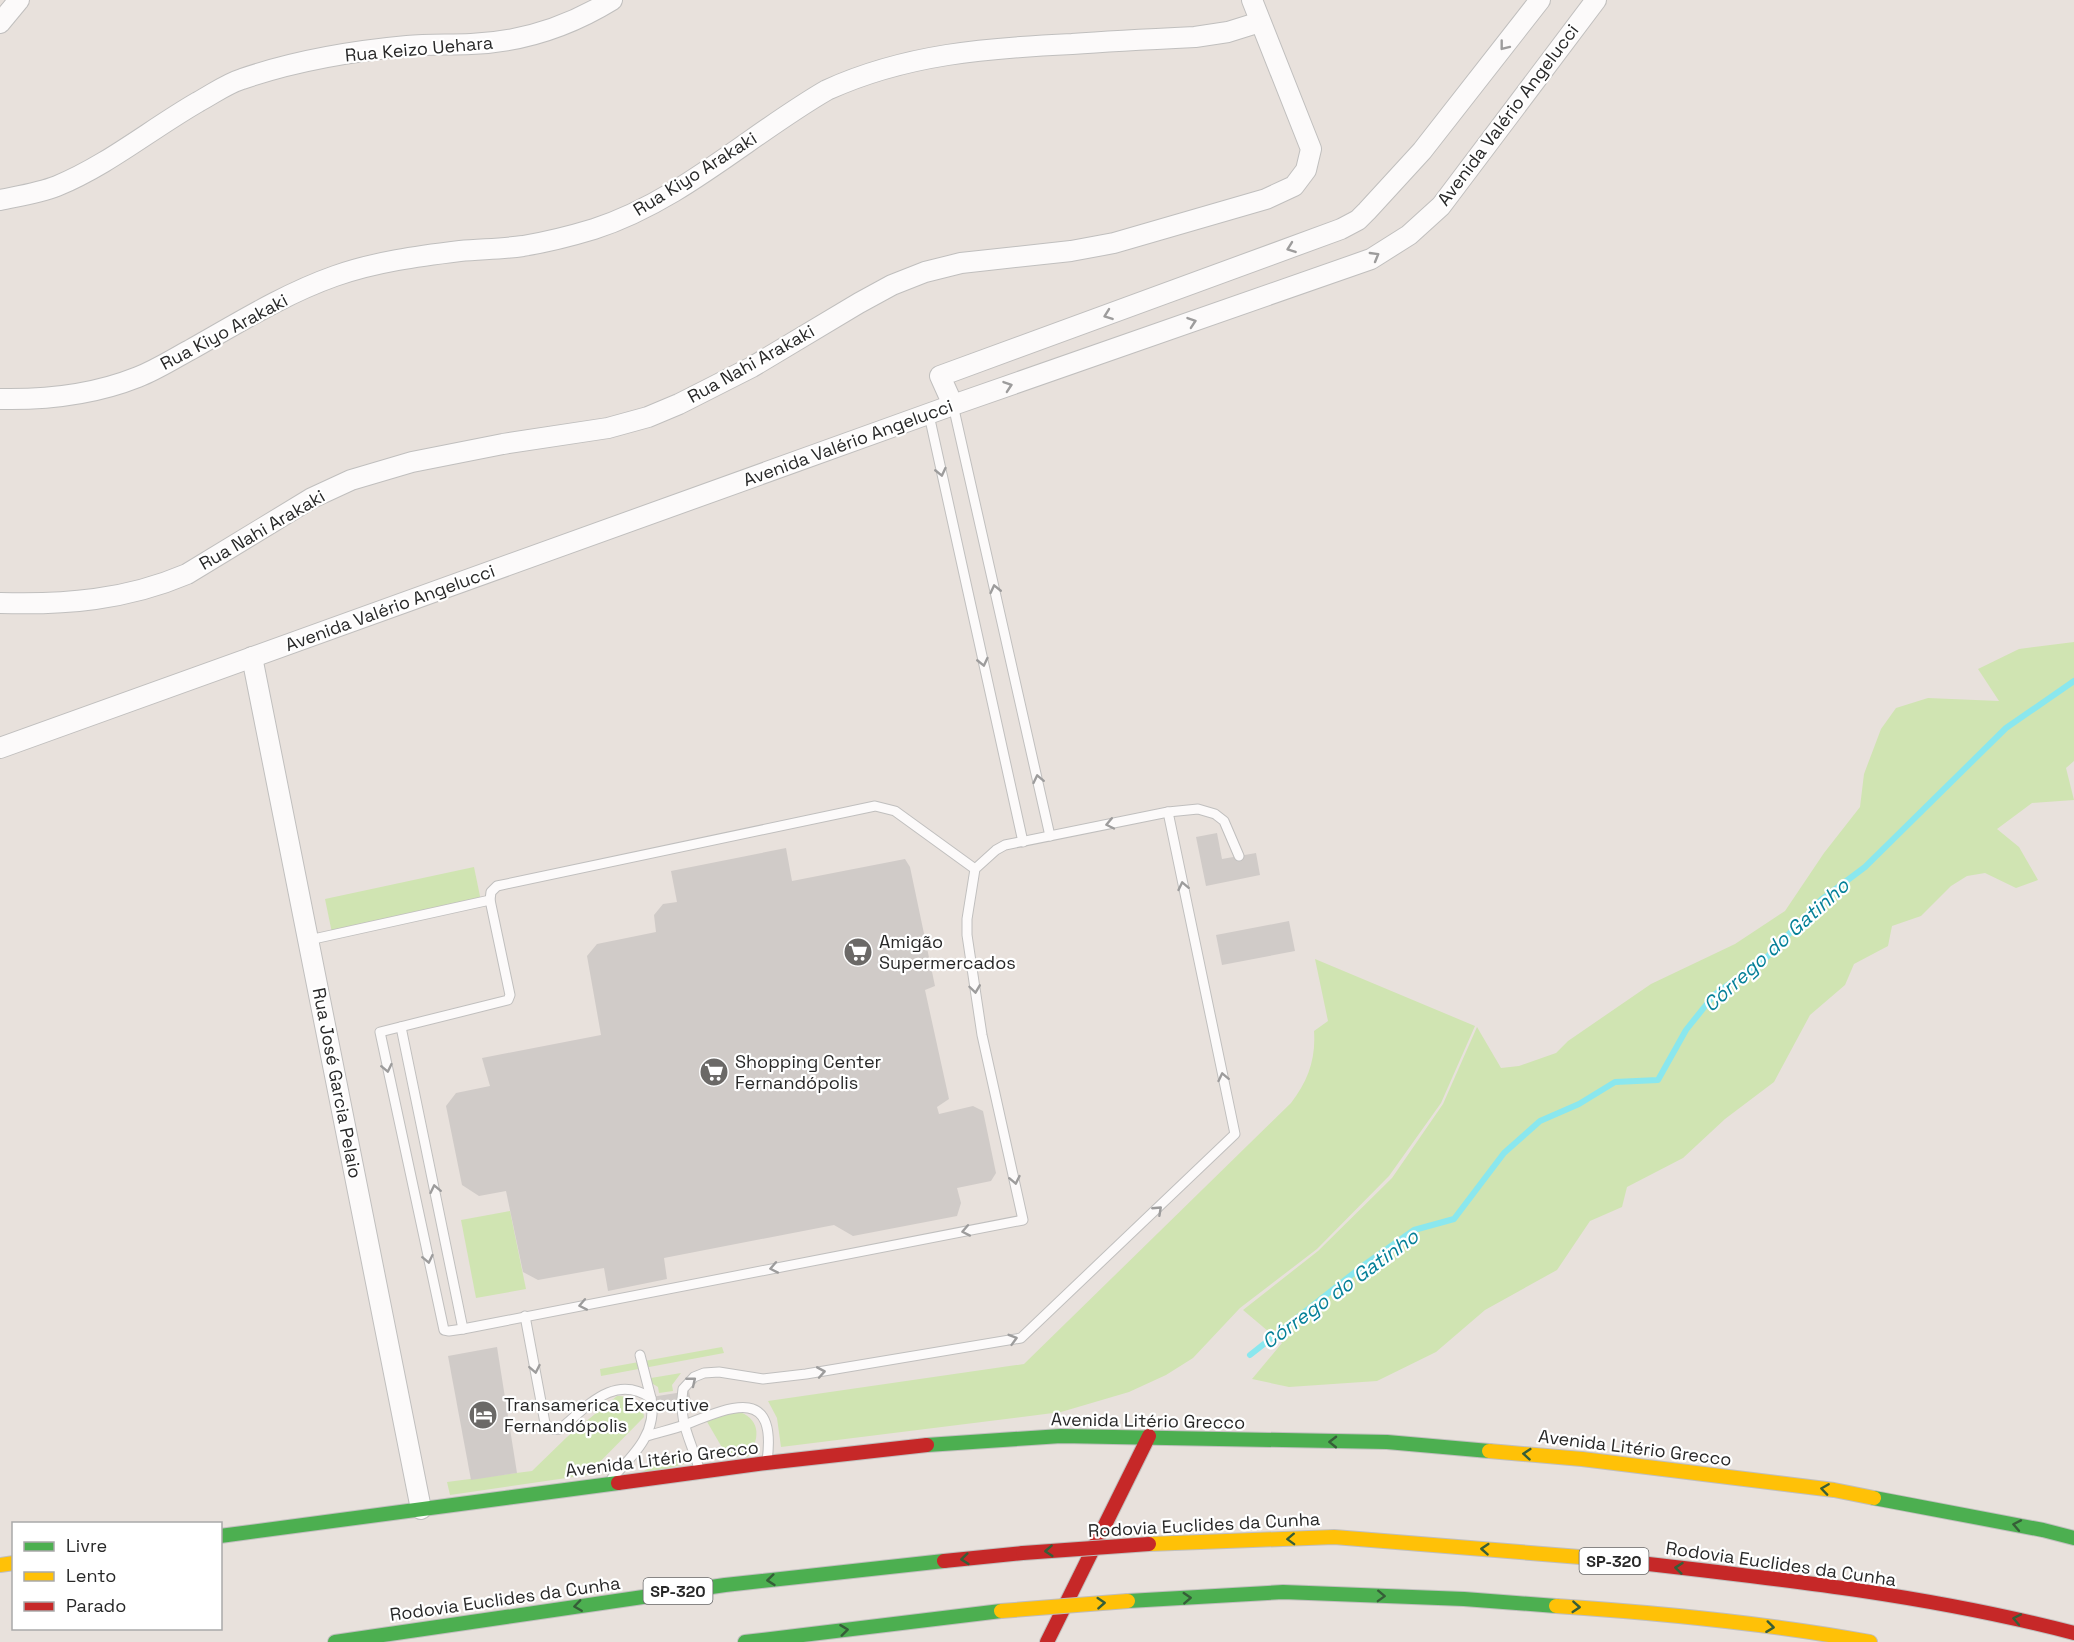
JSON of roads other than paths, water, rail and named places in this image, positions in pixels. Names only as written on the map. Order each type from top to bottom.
[{"type":"main road","name":"Avenida Litério Grecco","points":[[222,1536],[766,1463],[958,1442],[1061,1436],[1149,1436],[1387,1442],[1582,1459],[1834,1490],[2074,1538]]},
{"type":"main road","points":[[1047,1642],[1149,1436]]},
{"type":"main road","name":"Rodovia Euclides da Cunha","points":[[335,1642],[725,1584],[1023,1552],[1149,1544],[1334,1537],[1559,1554],[1816,1583],[2024,1620],[2074,1633]]},
{"type":"main road","points":[[745,1642],[1000,1611],[1283,1592],[1464,1599],[1632,1611],[1815,1632],[1870,1642]]},
{"type":"street","points":[[0,23],[19,0]]},
{"type":"street","name":"Rua Keizo Uehara","points":[[0,200],[27,195],[65,182],[94,168],[217,90],[239,80],[324,57],[407,46],[471,44],[521,39],[578,19],[612,0]]},
{"type":"street","points":[[1252,0],[1260,22]]},
{"type":"street","name":"Avenida Valério Angelucci","points":[[953,405],[940,376],[1350,225],[1367,211],[1422,151],[1540,0]]},
{"type":"street","name":"Avenida Valério Angelucci","points":[[0,748],[953,405],[1371,259],[1409,235],[1441,206],[1596,0]]},
{"type":"street","name":"Rua Nahi Arakaki","points":[[0,603],[68,603],[165,583],[187,574],[312,498],[351,480],[412,462],[503,444],[608,428],[648,417],[704,393],[892,285],[925,272],[961,263],[1071,251],[1114,243],[1266,199],[1294,186],[1306,170],[1311,149],[1260,22]]},
{"type":"street","name":"Rua Kiyo Arakaki","points":[[0,399],[60,397],[98,390],[137,378],[283,298],[346,273],[434,254],[538,243],[596,228],[628,216],[664,197],[827,90],[843,82],[888,68],[925,58],[991,48],[1195,37],[1228,32],[1260,22]]},
{"type":"street","name":"Rua José Garcia Pelaio","points":[[252,657],[422,1509]]},
{"type":"lane","points":[[953,405],[1050,836]]},
{"type":"lane","points":[[929,415],[1023,842]]},
{"type":"lane","points":[[975,869],[895,811],[875,806],[496,886],[491,892],[490,900],[510,995],[508,1000],[381,1031],[380,1034],[443,1328],[449,1331],[463,1329],[1023,1220],[982,1035],[967,935],[967,919],[975,869],[996,850],[1023,842],[1168,812],[1198,809],[1215,814],[1224,820],[1239,856]]},
{"type":"lane","points":[[700,1473],[684,1425],[681,1407],[682,1389],[694,1377],[704,1373],[719,1372],[763,1379],[806,1374],[1021,1338],[1235,1134],[1168,812]]},
{"type":"lane","points":[[309,940],[490,900]]},
{"type":"lane","points":[[401,1027],[463,1329]]},
{"type":"lane","points":[[525,1316],[548,1428],[560,1429],[611,1390],[633,1391],[651,1398]]},
{"type":"lane","points":[[607,1484],[647,1436],[652,1424],[651,1398],[639,1355]]},
{"type":"lane","points":[[647,1436],[727,1409],[747,1407],[759,1412],[766,1421],[768,1429],[766,1463]]},
{"type":"waterway","name":"Córrego do Gatinho","points":[[1250,1355],[1364,1265],[1414,1230],[1454,1219],[1504,1153],[1540,1121],[1579,1104],[1615,1082],[1658,1080],[1686,1030],[1714,995],[1768,956],[1821,900],[1865,867],[2006,728],[2074,681]]},
{"type":"place","name":"Amigão Supermercados","points":[[858,952]]},
{"type":"place","name":"Shopping Center Fernandópolis","points":[[714,1072]]},
{"type":"place","name":"Transamerica Executive Fernandópolis","points":[[483,1415]]}]
